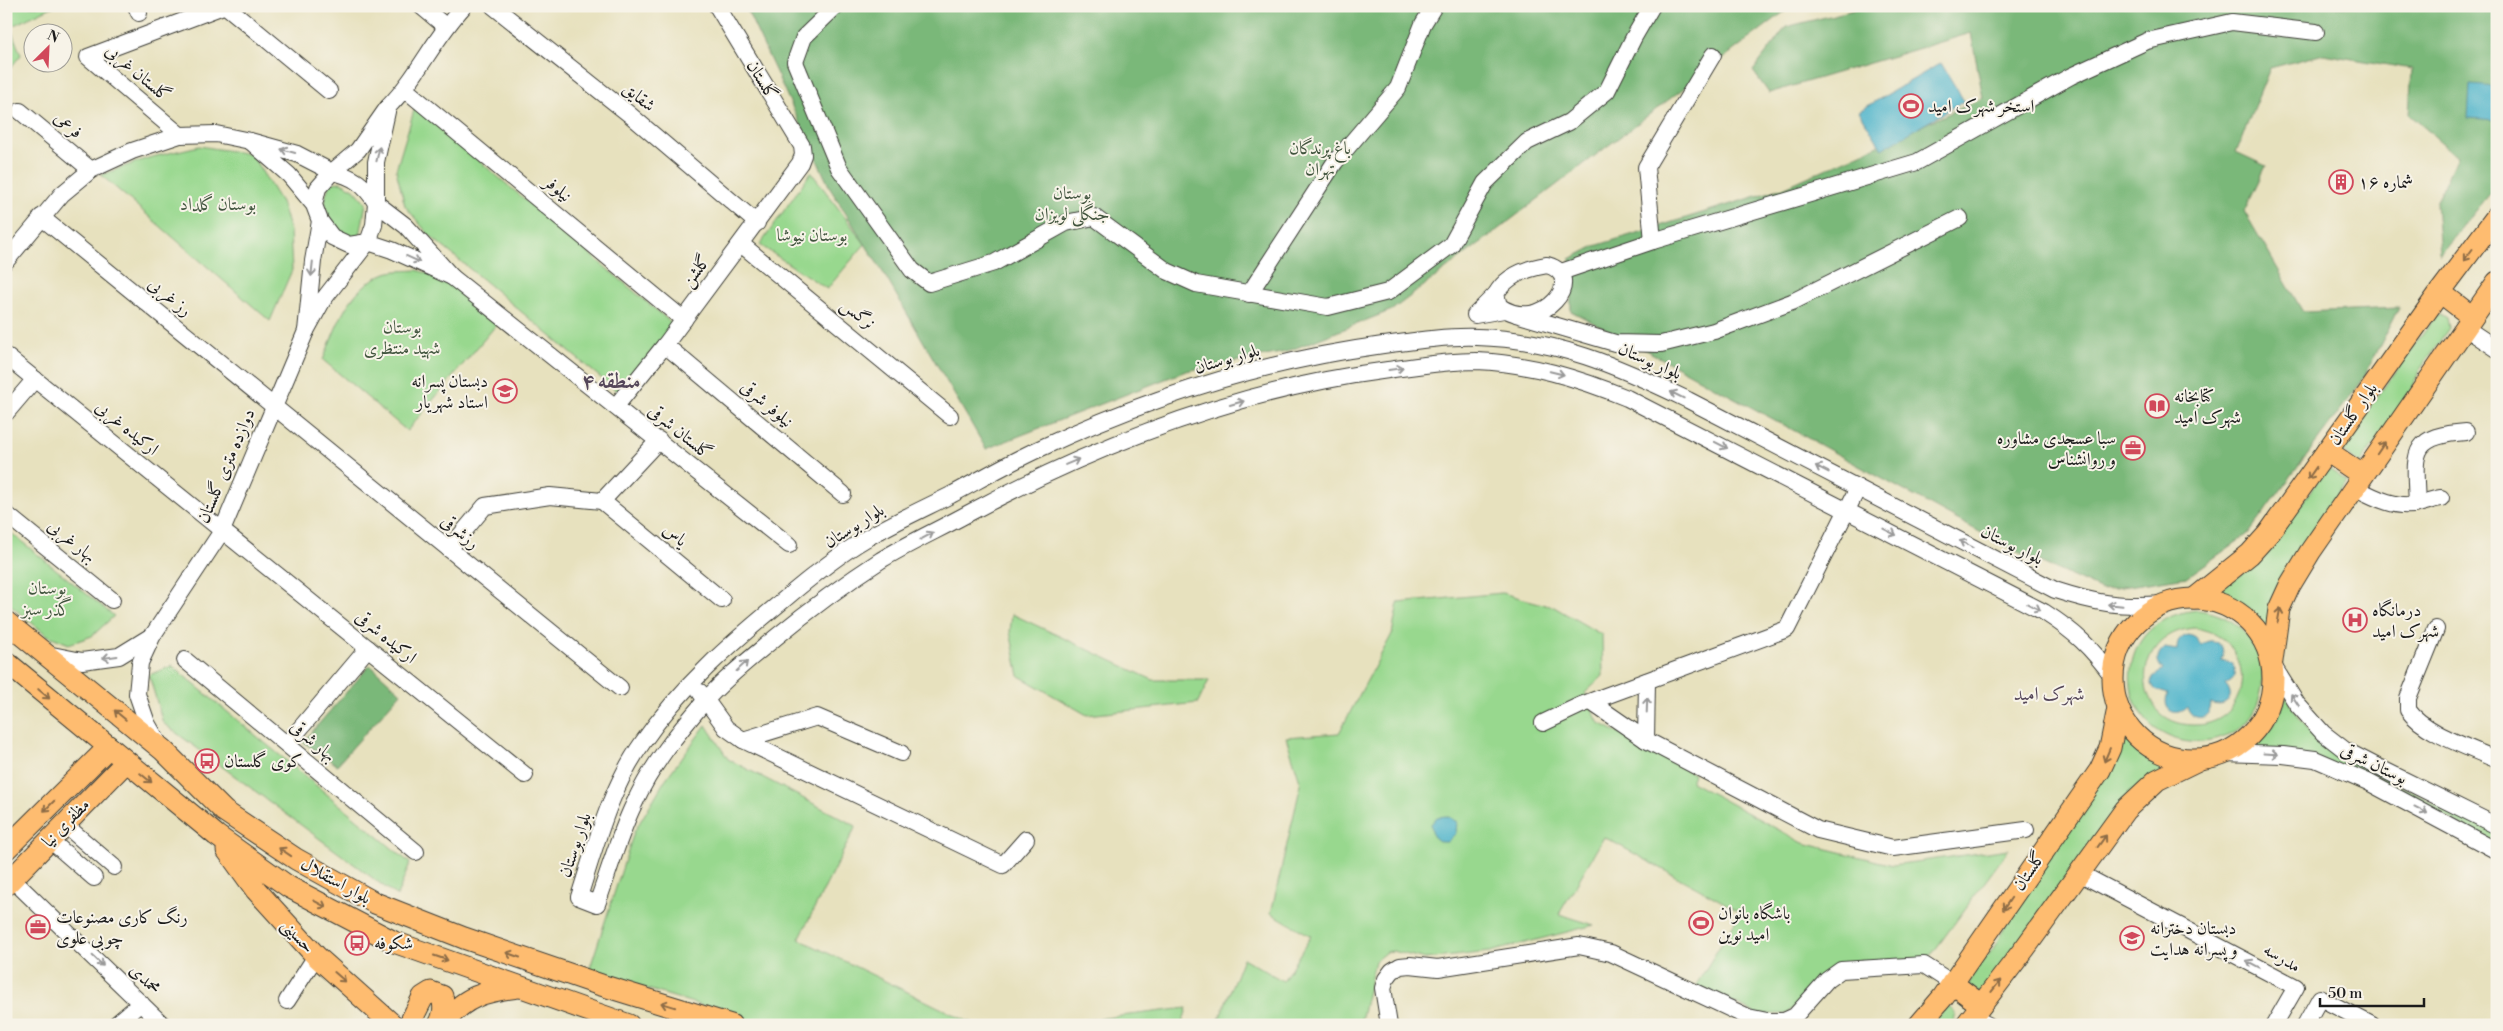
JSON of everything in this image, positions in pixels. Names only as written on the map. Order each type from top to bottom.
[{"type":"main road","name":"بلوار گلستان","points":[[2194,599],[2250,554],[2268,534],[2440,292],[2497,216]]},
{"type":"main road","points":[[1948,990],[1977,1018],[2125,810],[2157,780],[2212,756],[2248,736],[2262,718],[2271,696],[2272,664],[2279,609],[2290,585],[2358,481],[2497,282]]},
{"type":"main road","points":[[2440,292],[2468,321]]},
{"type":"main road","points":[[2327,451],[2358,481]]},
{"type":"main road","points":[[2212,756],[2176,757],[2147,744],[2125,722],[2118,708],[2113,677],[2114,661],[2127,633],[2150,611],[2164,604],[2194,599],[2218,603],[2239,613],[2260,636],[2272,664]]},
{"type":"main road","name":"بلوار استقلال","points":[[6,622],[163,750],[224,811],[296,859],[375,903],[405,916],[601,985],[731,1025]]},
{"type":"main road","name":"بلوار استقلال","points":[[6,662],[216,836],[289,887],[394,942],[629,1025]]},
{"type":"main road","name":"گلستان","points":[[1919,1025],[1948,990],[2100,770],[2110,748],[2118,708]]},
{"type":"main road","name":"مظفری نیا","points":[[6,849],[109,747]]},
{"type":"main road","name":"مظفری نیا","points":[[9,882],[126,762]]},
{"type":"main road","points":[[76,780],[96,775],[100,781],[100,789]]},
{"type":"main road","name":"حسینی","points":[[216,836],[256,890],[316,956],[393,1025]]},
{"type":"main road","points":[[394,942],[405,916]]},
{"type":"main road","points":[[443,1025],[467,1000],[485,992],[522,986]]},
{"type":"main road","points":[[409,1025],[423,997],[431,992],[442,996],[444,1004],[445,1011],[439,1025]]},
{"type":"street","name":"گلستان غربی","points":[[180,135],[88,57],[225,6],[329,91]]},
{"type":"street","points":[[421,6],[445,26]]},
{"type":"street","points":[[314,205],[318,188],[332,172],[358,150],[388,107],[406,90],[445,26],[464,6]]},
{"type":"street","name":"شقایق","points":[[493,6],[629,114],[757,223]]},
{"type":"street","name":"گلستان","points":[[717,6],[802,146],[803,156]]},
{"type":"street","points":[[836,6],[804,37],[795,62],[839,168],[912,270],[929,283],[994,263],[1066,223],[1094,217],[1167,271],[1196,284],[1328,307],[1388,292],[1451,245],[1485,183],[1527,142],[1569,122],[1607,91],[1652,6]]},
{"type":"street","points":[[1249,294],[1335,162],[1398,88],[1423,24],[1434,6]]},
{"type":"street","points":[[1561,272],[1653,241],[1917,162],[2071,76],[2147,41],[2232,22],[2316,32]]},
{"type":"street","points":[[1653,241],[1646,167],[1713,55]]},
{"type":"street","name":"نیلوفر","points":[[406,90],[684,320]]},
{"type":"street","points":[[306,330],[323,300],[368,242],[374,225],[376,162],[388,107]]},
{"type":"street","name":"فرعی","points":[[20,111],[91,170]]},
{"type":"street","points":[[6,261],[62,194],[91,170],[132,151],[180,135],[216,134],[297,154],[332,172],[348,175],[366,187],[376,203],[406,226],[452,277]]},
{"type":"street","points":[[250,141],[289,175],[314,205],[320,221],[332,238],[349,246],[368,242],[392,250],[452,277]]},
{"type":"street","name":"گلشن","points":[[616,406],[665,345],[757,223],[803,156]]},
{"type":"street","name":"رز غربی","points":[[41,217],[273,408]]},
{"type":"street","points":[[1496,294],[1499,306],[1510,312],[1570,331],[1616,343],[1661,344],[1714,330],[1792,302],[1960,218]]},
{"type":"street","points":[[306,330],[313,261],[320,221]]},
{"type":"street","name":"نرگس","points":[[741,244],[950,416]]},
{"type":"street","points":[[1474,361],[1475,314],[1512,277],[1527,270],[1547,265],[1555,267],[1561,272],[1564,280],[1563,288],[1550,306],[1534,314],[1510,312],[1475,314]]},
{"type":"street","name":"گلستان شرقی","points":[[452,277],[789,544]]},
{"type":"street","points":[[1550,306],[1570,331]]},
{"type":"street","points":[[2468,321],[2497,349]]},
{"type":"street","name":"دوازده متری گلستان","points":[[163,750],[147,723],[137,694],[140,663],[153,635],[222,531],[306,330]]},
{"type":"street","name":"بلوار بوستان","points":[[2113,677],[2098,656],[2075,632],[2044,612],[1627,398],[1577,378],[1526,367],[1474,361],[1359,374],[1285,389],[1190,416],[1052,470],[884,558],[821,600],[751,658],[706,699],[657,760],[633,804],[598,904],[578,897],[610,803],[628,763],[645,738],[692,682],[728,646],[802,585],[865,539],[1041,448],[1113,418],[1178,394],[1279,364],[1354,349],[1419,340],[1475,336],[1530,342],[1575,352],[1637,375],[2056,590],[2092,602],[2128,606],[2164,604]]},
{"type":"street","name":"نیلوفر شرقی","points":[[665,345],[843,494]]},
{"type":"street","name":"ارکیده غربی","points":[[6,356],[222,531]]},
{"type":"street","points":[[1627,398],[1637,375]]},
{"type":"street","points":[[6,413],[35,379]]},
{"type":"street","points":[[1178,394],[1190,416]]},
{"type":"street","points":[[1171,423],[1178,394]]},
{"type":"street","name":"رزشرقی","points":[[273,408],[620,688]]},
{"type":"street","points":[[2420,503],[2416,460],[2422,446],[2432,437],[2441,434],[2466,432]]},
{"type":"street","points":[[449,549],[485,506],[550,496],[602,501],[659,440]]},
{"type":"street","points":[[2358,481],[2385,502],[2400,504],[2441,503]]},
{"type":"street","points":[[1543,723],[1591,702],[1787,629],[1858,488]]},
{"type":"street","name":"یاس","points":[[602,501],[722,600]]},
{"type":"street","name":"بهار غربی","points":[[6,514],[112,600]]},
{"type":"street","name":"ارکیده شرقی","points":[[222,531],[525,775]]},
{"type":"street","points":[[865,539],[884,558]]},
{"type":"street","points":[[2436,630],[2408,698],[2408,710],[2415,720],[2422,724],[2497,760]]},
{"type":"street","points":[[47,654],[82,661],[119,656],[153,635]]},
{"type":"street","points":[[287,744],[368,648]]},
{"type":"street","name":"بهار شرقی","points":[[184,660],[416,852]]},
{"type":"street","name":"بوستان شرقی","points":[[2272,664],[2297,704],[2312,722],[2345,750],[2497,826]]},
{"type":"street","points":[[1646,740],[1647,681]]},
{"type":"street","points":[[692,682],[726,728],[743,740],[1003,865],[1026,839]]},
{"type":"street","points":[[1591,702],[1646,740],[1818,830],[1893,848],[2026,830]]},
{"type":"street","points":[[743,740],[817,717],[901,753]]},
{"type":"street","name":"بوستان شرقی","points":[[2212,756],[2284,755],[2315,759],[2368,782],[2497,851]]},
{"type":"street","points":[[628,763],[648,778]]},
{"type":"street","points":[[65,825],[114,867]]},
{"type":"street","points":[[50,840],[94,878]]},
{"type":"street","name":"مدرسه","points":[[2079,873],[2296,986],[2274,1025]]},
{"type":"street","name":"محمدی","points":[[9,882],[163,1025]]},
{"type":"street","points":[[1389,1025],[1384,988],[1386,979],[1392,971],[1400,966],[1410,965],[1438,968],[1579,946],[1611,953],[1748,1017],[1767,1021],[1784,1021],[1795,1016],[1827,980],[1841,970],[1924,965],[1948,990]]},
{"type":"street","points":[[287,1001],[316,956]]},
{"type":"street","points":[[2305,1025],[2320,998],[2372,1025]]},
{"type":"street","points":[[115,1025],[141,1003]]},
{"type":"green space","points":[[6,6],[54,6],[10,27],[21,55],[6,73]]},
{"type":"green space","name":"بوستان جنگلی لویزان","points":[[745,6],[1792,6],[1392,310],[1286,352],[1186,371],[986,449],[884,274],[831,190]]},
{"type":"green space","points":[[1869,6],[2497,6],[2497,185],[2440,255],[2436,203],[2457,156],[2409,114],[2412,69],[2323,54],[2270,68],[2236,152],[2266,166],[2244,211],[2303,312],[2399,308],[2362,381],[2248,534],[2187,577],[2102,590],[2009,548],[1674,365],[1571,311],[1570,259],[1595,246],[1783,188],[1983,98],[1971,33],[1769,93],[1753,71],[1786,27]]},
{"type":"green space","points":[[415,107],[674,325],[619,393],[429,235],[405,206],[396,170]]},
{"type":"green space","name":"بوستان گلداد","points":[[199,146],[251,154],[281,202],[290,231],[292,270],[270,321],[101,175],[148,158]]},
{"type":"green space","name":"بوستان نیوشا","points":[[811,172],[865,244],[827,289],[760,245]]},
{"type":"green space","points":[[341,182],[354,189],[366,203],[360,236],[348,239],[331,220],[325,199],[331,183]]},
{"type":"green space","name":"بوستان شهید منتظری","points":[[417,270],[445,279],[497,324],[407,431],[323,360],[339,321],[353,298],[362,288],[373,279],[386,273]]},
{"type":"green space","points":[[2442,315],[2447,318],[2449,328],[2419,371],[2410,395],[2360,464],[2339,449],[2436,316]]},
{"type":"green space","points":[[2327,468],[2347,481],[2280,581],[2274,595],[2268,635],[2256,618],[2240,606],[2221,598],[2201,593],[2235,579],[2264,556]]},
{"type":"green space","name":"بوستان گذر سبز","points":[[6,529],[114,616],[92,636],[69,644],[47,635],[6,602]]},
{"type":"green space","points":[[1502,593],[1554,607],[1602,635],[1603,676],[1585,693],[1598,722],[1694,774],[1691,782],[1803,843],[1893,865],[2009,849],[1929,958],[1904,961],[1848,962],[1786,1014],[1757,1014],[1696,985],[1741,912],[1604,837],[1559,914],[1594,925],[1490,952],[1425,959],[1393,951],[1386,952],[1375,961],[1360,1025],[1217,1025],[1243,958],[1283,981],[1311,936],[1271,913],[1301,784],[1286,737],[1339,733],[1392,634],[1398,603]]},
{"type":"green space","points":[[2198,610],[2226,618],[2246,634],[2258,655],[2262,678],[2259,700],[2248,720],[2229,735],[2203,742],[2176,739],[2153,727],[2142,715],[2132,693],[2131,669],[2138,645],[2153,627],[2163,620]],"holes":[[[2194,628],[2215,635],[2230,647],[2239,662],[2242,680],[2238,697],[2229,711],[2214,721],[2193,725],[2173,721],[2158,710],[2149,695],[2146,678],[2148,661],[2157,646],[2172,634]]]},
{"type":"green space","points":[[1012,614],[1153,680],[1209,680],[1198,703],[1087,715],[1019,676],[1010,631]]},
{"type":"green space","points":[[370,665],[401,693],[337,765],[303,742]]},
{"type":"green space","points":[[172,666],[410,863],[397,896],[163,723],[149,675]]},
{"type":"green space","points":[[2287,697],[2299,719],[2321,742],[2461,818],[2497,832],[2497,845],[2384,784],[2251,749],[2274,725]]},
{"type":"green space","points":[[706,725],[728,759],[856,826],[799,939],[975,1025],[765,1025],[589,971],[634,832],[665,780]]},
{"type":"green space","points":[[2123,733],[2146,755],[2169,765],[1982,994],[1969,987],[1971,976],[1993,949],[2012,913]]},
{"type":"green space","points":[[1946,1007],[1951,1008],[1956,1013],[1953,1025],[1930,1025]]},
{"type":"green space","points":[[1187,1008],[1182,1025],[1047,1025]]},
{"type":"water","name":"استخر شهرک امید","points":[[1941,63],[1964,101],[1882,149],[1859,111]]},
{"type":"water","points":[[2470,85],[2497,87],[2497,120],[2468,118]]},
{"type":"water","points":[[2187,635],[2196,638],[2201,646],[2210,641],[2218,643],[2223,650],[2221,660],[2233,663],[2235,670],[2235,676],[2225,684],[2230,693],[2228,701],[2221,705],[2211,703],[2208,713],[2201,717],[2193,716],[2187,707],[2178,712],[2170,711],[2166,704],[2168,694],[2155,690],[2152,684],[2153,677],[2163,670],[2158,661],[2159,653],[2164,648],[2177,650],[2179,641]]},
{"type":"water","points":[[1447,816],[1457,822],[1456,833],[1447,842],[1440,842],[1433,836],[1431,824],[1437,817]]},
{"type":"place","name":"استخر شهرک امید","points":[[1911,106]]},
{"type":"place","name":"شماره ۱۶","points":[[2341,182]]},
{"type":"place","name":"دبستان پسرانه استاد شهريار","points":[[505,391]]},
{"type":"place","name":"کتابخانه شهرک امید","points":[[2157,406]]},
{"type":"place","name":"سبا عسجدی مشاوره و روانشناس","points":[[2133,448]]},
{"type":"place","name":"درمانگاه شهرک امید","points":[[2355,620]]},
{"type":"place","name":"کوی گلستان","points":[[207,761]]},
{"type":"place","name":"باشگاه بانوان امید نوین","points":[[1701,923]]},
{"type":"place","name":"رنگ کاری مصنوعات چوبی علوی","points":[[38,927]]},
{"type":"place","name":"دبستان دخترانه و پسرانه هدایت","points":[[2132,938]]},
{"type":"place","name":"شکوفه","points":[[357,943]]},
{"type":"district","name":"منطقه ۴","points":[[611,381]]},
{"type":"district","name":"شهرک امید","points":[[2049,694]]},
{"type":"park label","name":"باغ پرندگان تهران","points":[[1320,158]]}]
